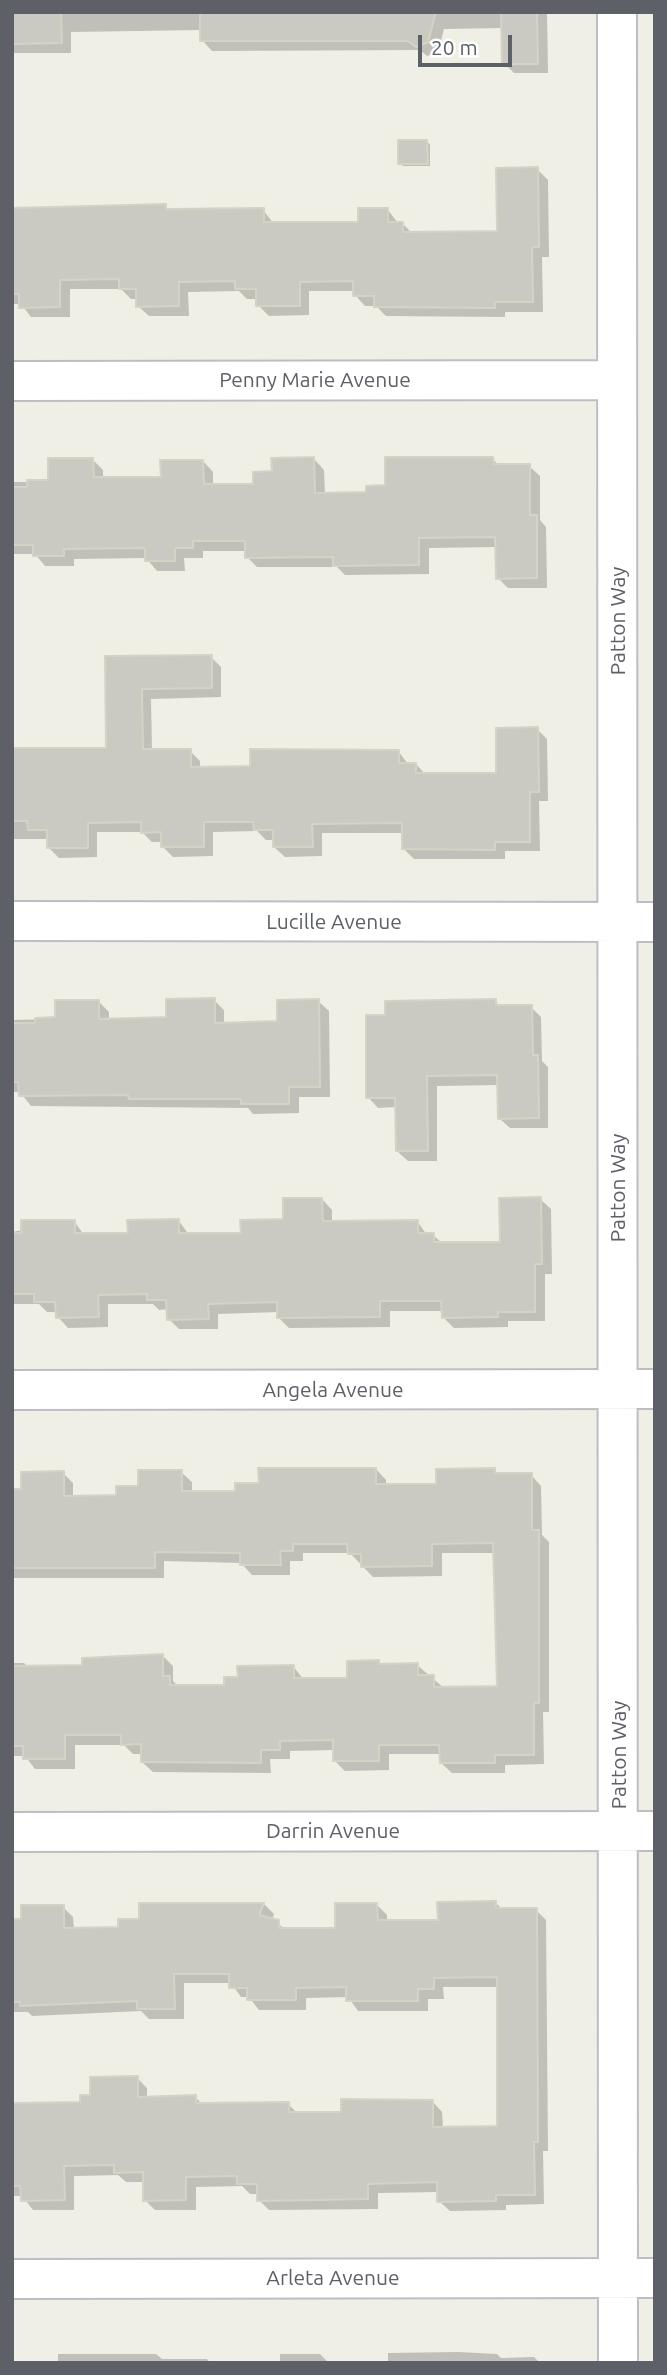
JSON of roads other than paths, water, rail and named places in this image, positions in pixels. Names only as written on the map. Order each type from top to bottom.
[{"type":"street","name":"Patton Way","points":[[617,12],[617,380],[636,922],[637,1389],[637,2278],[618,2363]]},
{"type":"street","name":"Penny Marie Avenue","points":[[12,381],[617,380]]},
{"type":"street","name":"Lucille Avenue","points":[[12,921],[636,922]]},
{"type":"street","name":"Angela Avenue","points":[[12,1390],[637,1389]]},
{"type":"street","name":"Darrin Avenue","points":[[12,1832],[637,1831]]},
{"type":"street","name":"Arleta Avenue","points":[[12,2279],[637,2278]]}]
